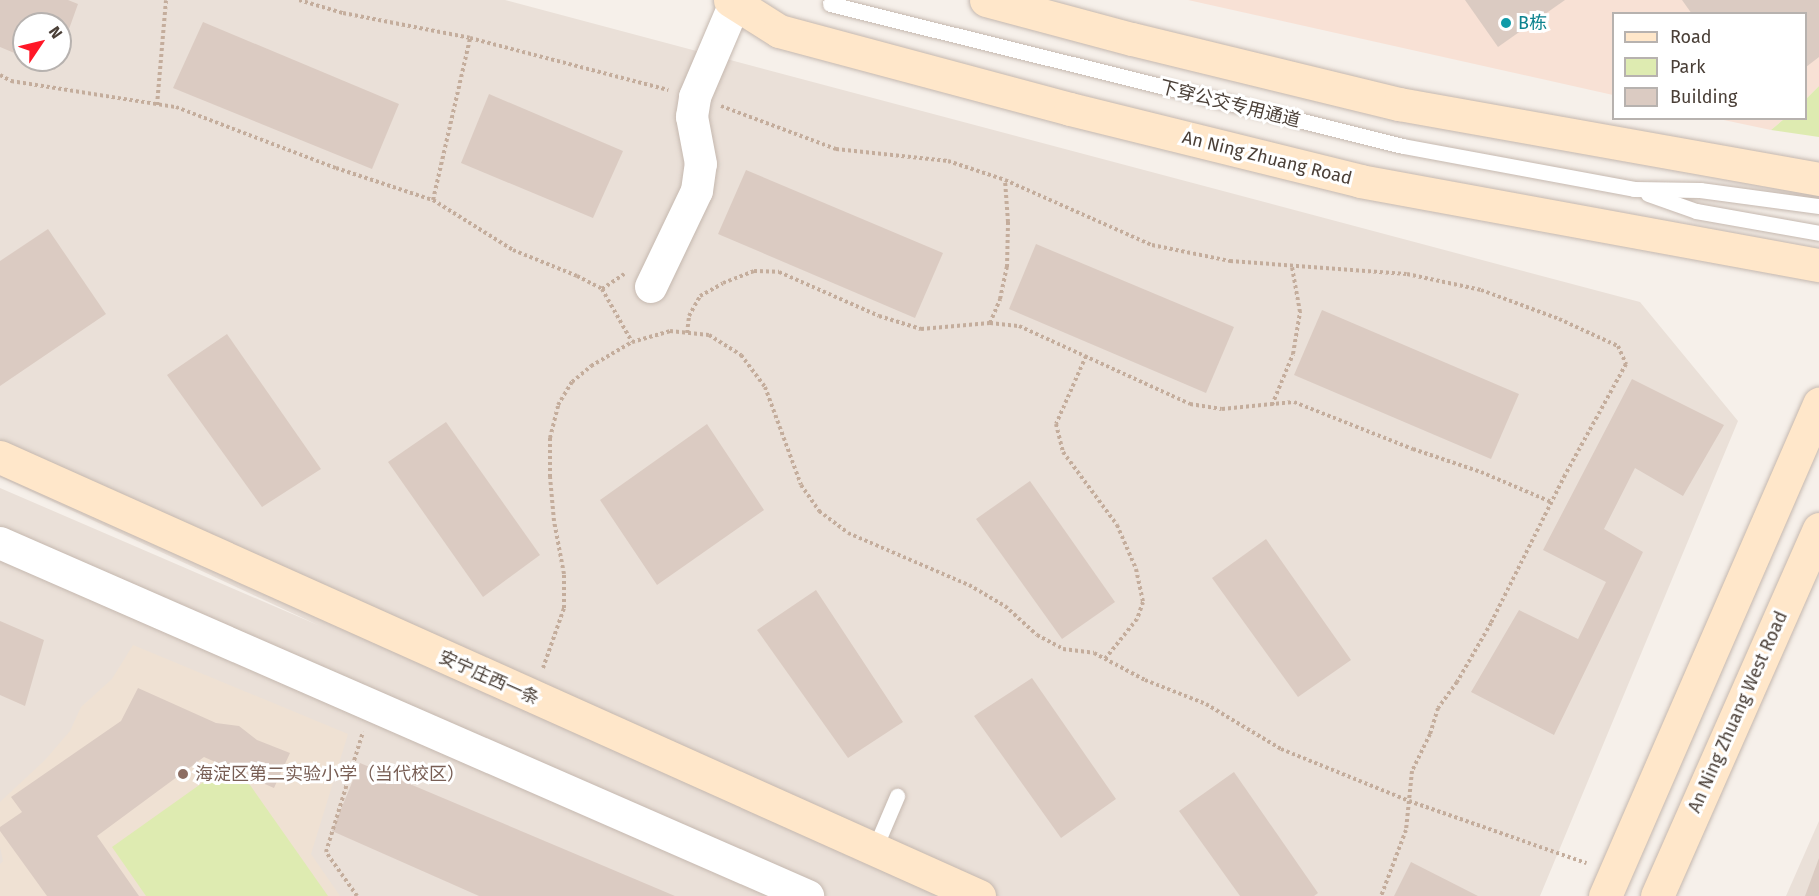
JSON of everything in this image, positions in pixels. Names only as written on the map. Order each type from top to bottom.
[{"type":"street","points":[[986,0],[1132,39],[1399,104],[1819,179]]},
{"type":"street","points":[[651,287],[697,191],[701,164],[692,117],[695,97],[734,1]]},
{"type":"street","name":"An Ning Zhuang Road","points":[[734,1],[779,31],[1070,110],[1360,181],[1819,265]]},
{"type":"street","points":[[1610,885],[1819,404]]},
{"type":"street","name":"安宁庄西一条","points":[[0,457],[979,896]]},
{"type":"street","name":"An Ning Zhuang West Road","points":[[1657,896],[1819,529]]},
{"type":"street","points":[[0,543],[808,896]]},
{"type":"lane","name":"下穿公交专用通道","points":[[830,4],[1403,147],[1634,189],[1696,211],[1819,233]]},
{"type":"lane","name":"下穿公交专用通道","points":[[1634,189],[1700,190],[1819,207]]},
{"type":"lane","points":[[874,849],[897,796]]},
{"type":"path","points":[[157,105],[166,0]]},
{"type":"path","points":[[299,0],[343,13],[470,38],[695,97],[836,149],[948,161],[1005,180],[1152,245],[1230,261],[1407,274],[1481,290],[1559,319],[1617,346],[1626,364],[1551,502],[1491,623],[1457,682],[1438,708],[1430,734],[1412,771],[1406,830],[1381,896]]},
{"type":"path","points":[[433,200],[470,38]]},
{"type":"path","points":[[0,75],[11,81],[157,105],[176,106],[336,168],[433,200],[513,250],[577,276],[602,289],[632,342]]},
{"type":"path","points":[[990,323],[1000,299],[1007,267],[1008,222],[1005,180]]},
{"type":"path","points":[[1272,405],[1293,354],[1300,312],[1292,267]]},
{"type":"path","points":[[687,333],[689,316],[700,296],[723,283],[754,271],[779,272],[879,316],[921,329],[990,323],[1019,326],[1190,404],[1222,409],[1294,402],[1413,449],[1482,472],[1551,502]]},
{"type":"path","points":[[539,677],[564,608],[564,574],[554,521],[550,477],[550,438],[558,405],[572,382],[591,366],[632,342],[670,331],[709,335],[741,356],[765,387],[801,485],[819,511],[849,533],[969,585],[1005,606],[1037,635],[1063,649],[1094,653],[1145,680],[1206,704],[1281,749],[1610,885]]},
{"type":"path","points":[[1086,356],[1056,424],[1063,452],[1118,525],[1136,569],[1143,602],[1137,619],[1105,659]]},
{"type":"path","points":[[357,896],[326,852],[371,705]]},
{"type":"shaded area","points":[[0,0],[505,0],[1640,302],[1738,421],[1540,896],[0,896],[0,488],[320,626],[0,477]]},
{"type":"shaded area","points":[[1188,0],[1819,0],[1819,86],[1807,98],[1807,12],[1612,12],[1612,95]]},
{"type":"shaded area","points":[[1724,120],[1783,120],[1771,130]]},
{"type":"shaded area","name":"海淀区第二实验小学（当代校区）","points":[[133,645],[348,734],[311,854],[340,896],[0,896],[0,864],[3,861],[0,847],[0,802],[45,760],[70,731],[81,707],[112,679]]},
{"type":"shaded area","points":[[1819,821],[1819,896],[1786,896]]},
{"type":"green space","points":[[1819,86],[1819,137],[1771,130],[1783,120],[1807,120],[1807,98]]},
{"type":"green space","points":[[219,771],[250,785],[328,896],[146,896],[112,847]]},
{"type":"building","points":[[0,0],[68,0],[78,4],[72,21],[72,12],[12,12],[12,52],[0,47]]},
{"type":"building","name":"B栋","points":[[1465,0],[1565,0],[1498,47]]},
{"type":"building","points":[[1682,0],[1819,0],[1819,57],[1807,66],[1807,12],[1691,12]]},
{"type":"building","points":[[203,22],[399,104],[372,169],[173,88]]},
{"type":"building","points":[[489,94],[623,151],[593,218],[461,163]]},
{"type":"building","points":[[746,170],[943,253],[915,318],[718,234]]},
{"type":"building","points":[[48,229],[106,314],[0,386],[0,261]]},
{"type":"building","points":[[1036,244],[1234,327],[1206,393],[1009,309]]},
{"type":"building","points":[[1322,310],[1519,394],[1491,459],[1294,375]]},
{"type":"building","points":[[227,334],[321,469],[262,507],[167,375]]},
{"type":"building","points":[[1632,379],[1724,425],[1683,496],[1635,468],[1604,529],[1643,552],[1554,735],[1471,692],[1519,610],[1578,639],[1606,582],[1543,550]]},
{"type":"building","points":[[446,422],[540,555],[483,597],[388,462]]},
{"type":"building","points":[[707,424],[764,510],[657,585],[600,500]]},
{"type":"building","points":[[1030,481],[1115,602],[1062,639],[976,519]]},
{"type":"building","points":[[1266,539],[1351,660],[1298,697],[1212,578]]},
{"type":"building","points":[[816,590],[903,722],[848,758],[757,630]]},
{"type":"building","points":[[0,621],[44,640],[25,706],[0,695]]},
{"type":"building","points":[[1032,678],[1116,799],[1061,838],[974,716]]},
{"type":"building","points":[[138,688],[216,723],[239,726],[257,740],[290,753],[274,788],[204,757],[97,836],[139,896],[47,896],[0,831],[0,827],[22,812],[11,797],[121,721]]},
{"type":"building","points":[[360,763],[675,896],[479,896],[332,831]]},
{"type":"building","points":[[1234,772],[1318,893],[1314,896],[1240,896],[1179,811]]},
{"type":"building","points":[[1819,858],[1819,896],[1805,896]]},
{"type":"building","points":[[1411,862],[1478,896],[1394,896]]},
{"type":"place","name":"B栋","points":[[1506,23]]},
{"type":"place","name":"海淀区第二实验小学（当代校区）","points":[[183,774]]}]
